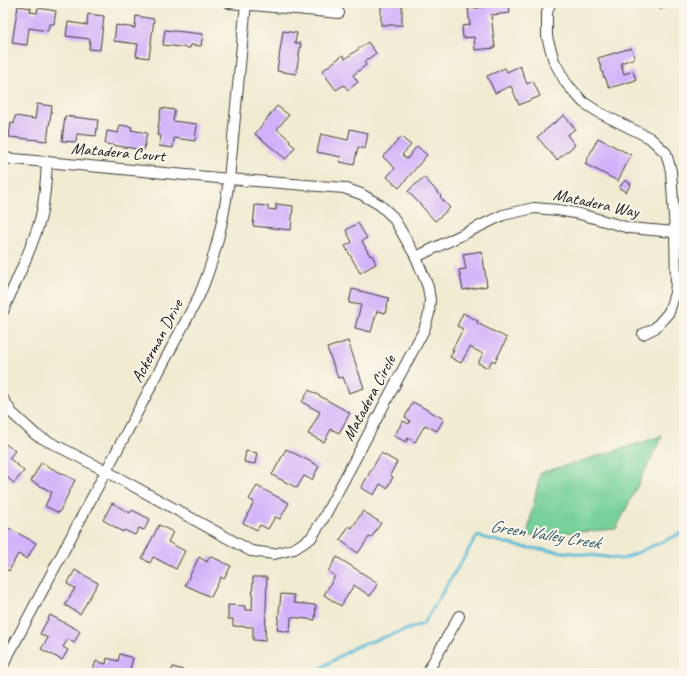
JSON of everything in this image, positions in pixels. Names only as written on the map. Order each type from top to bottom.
[{"type":"street","points":[[229,3],[339,13]]},
{"type":"street","points":[[550,3],[547,13],[547,37],[554,61],[566,83],[583,102],[600,113],[650,138],[666,153],[671,172],[679,231],[675,293],[669,312],[655,328],[643,334]]},
{"type":"street","name":"Ackerman Drive","points":[[3,665],[199,296],[206,279],[220,235],[226,208],[246,4]]},
{"type":"street","name":"Matadera Court","points":[[3,158],[229,179]]},
{"type":"street","points":[[3,311],[28,253],[40,219],[45,191],[47,162]]},
{"type":"street","name":"Matadera Circle","points":[[3,398],[12,413],[36,435],[106,471],[251,551],[274,554],[294,549],[311,538],[326,514],[424,330],[429,314],[430,300],[428,287],[416,257],[393,217],[380,205],[361,194],[344,188],[229,179]]},
{"type":"street","name":"Matadera Way","points":[[416,257],[503,215],[534,208],[580,214],[629,228],[679,231]]},
{"type":"street","points":[[427,673],[459,616]]},
{"type":"green space","points":[[662,436],[616,529],[527,536],[540,473]]},
{"type":"building","points":[[381,3],[402,3],[402,25],[381,25]]},
{"type":"building","points":[[485,3],[509,3],[510,13],[491,15],[495,48],[475,50],[474,37],[463,38],[462,26],[470,25],[468,9],[485,7]]},
{"type":"building","points":[[659,3],[676,3],[661,9]]},
{"type":"building","points":[[18,6],[31,8],[30,12],[37,13],[38,8],[56,11],[54,24],[49,24],[48,31],[29,28],[27,45],[12,43]]},
{"type":"building","points":[[88,14],[104,16],[100,50],[89,49],[90,39],[66,36],[68,22],[87,25]]},
{"type":"building","points":[[136,16],[154,19],[149,58],[136,56],[138,44],[114,41],[116,25],[135,28]]},
{"type":"building","points":[[165,30],[203,34],[201,46],[191,45],[190,48],[163,45]]},
{"type":"building","points":[[283,31],[297,33],[295,43],[301,43],[296,74],[277,71]]},
{"type":"building","points":[[368,42],[376,53],[364,62],[366,65],[353,75],[358,82],[348,90],[344,85],[336,90],[322,71],[343,55],[345,59]]},
{"type":"building","points":[[631,48],[635,58],[621,63],[624,74],[633,71],[636,80],[609,88],[605,77],[604,78],[598,58]]},
{"type":"building","points":[[520,66],[527,84],[533,81],[540,96],[519,105],[511,86],[495,93],[487,76],[505,68],[507,72]]},
{"type":"building","points":[[37,104],[52,106],[47,141],[9,137],[11,123],[14,124],[15,116],[35,119]]},
{"type":"building","points":[[277,106],[289,115],[277,129],[290,140],[289,142],[295,147],[286,159],[255,134]]},
{"type":"building","points":[[161,108],[175,110],[173,121],[197,124],[195,141],[174,138],[173,148],[159,146],[161,136],[157,135]]},
{"type":"building","points":[[564,115],[575,129],[567,135],[575,145],[557,160],[537,137]]},
{"type":"building","points":[[65,116],[98,120],[96,136],[77,134],[76,142],[62,141]]},
{"type":"building","points":[[120,125],[132,127],[131,130],[147,133],[144,150],[105,144],[107,131],[118,133]]},
{"type":"building","points":[[350,129],[368,133],[365,149],[358,147],[354,165],[340,162],[341,157],[317,152],[321,134],[348,140]]},
{"type":"building","points":[[401,137],[411,145],[402,155],[407,159],[417,146],[427,155],[399,188],[387,177],[395,168],[383,157]]},
{"type":"building","points":[[598,138],[631,155],[618,181],[585,164]]},
{"type":"building","points":[[424,177],[450,208],[435,221],[408,191]]},
{"type":"building","points":[[625,180],[631,184],[626,192],[619,188]]},
{"type":"building","points":[[276,204],[293,206],[291,230],[253,226],[255,205],[268,206],[268,209],[276,210]]},
{"type":"building","points":[[358,223],[367,238],[362,241],[370,256],[372,255],[376,264],[360,273],[345,246],[352,242],[346,230]]},
{"type":"building","points":[[482,251],[487,286],[463,290],[459,270],[466,269],[463,254]]},
{"type":"building","points":[[352,289],[389,298],[385,313],[377,311],[371,332],[355,328],[361,305],[349,303]]},
{"type":"building","points":[[463,313],[478,321],[477,323],[507,338],[495,362],[492,360],[488,368],[478,363],[483,354],[470,347],[461,363],[450,357],[463,329],[457,326]]},
{"type":"building","points":[[348,341],[364,388],[349,393],[343,377],[338,378],[327,348]]},
{"type":"building","points":[[309,390],[350,413],[339,433],[331,429],[324,442],[308,434],[320,412],[302,402]]},
{"type":"building","points":[[413,402],[444,419],[437,431],[425,425],[415,442],[408,438],[406,442],[394,436],[403,421],[409,424],[410,421],[405,417]]},
{"type":"building","points":[[3,442],[15,451],[9,458],[24,471],[14,483],[3,474]]},
{"type":"building","points":[[286,449],[319,466],[312,480],[304,476],[297,488],[272,475]]},
{"type":"building","points":[[246,451],[257,453],[255,464],[244,462]]},
{"type":"building","points":[[381,453],[397,462],[390,475],[393,477],[387,488],[380,484],[374,495],[361,488]]},
{"type":"building","points":[[41,463],[75,480],[59,513],[45,506],[52,492],[31,481]]},
{"type":"building","points":[[257,486],[289,503],[280,519],[275,517],[268,529],[260,525],[257,530],[243,523],[254,502],[249,499]]},
{"type":"building","points":[[112,503],[130,513],[132,510],[150,519],[144,530],[139,528],[135,535],[124,530],[123,532],[103,520]]},
{"type":"building","points":[[363,511],[381,523],[358,553],[340,540],[349,526],[352,528]]},
{"type":"building","points":[[3,525],[36,543],[27,559],[18,554],[9,571],[3,567],[3,548],[6,542],[3,540]]},
{"type":"building","points":[[159,525],[173,532],[168,542],[185,551],[176,569],[153,557],[150,563],[142,558]]},
{"type":"building","points":[[210,556],[231,566],[224,579],[221,577],[211,597],[185,585],[199,557],[207,562]]},
{"type":"building","points":[[337,557],[378,583],[370,596],[354,585],[341,606],[324,595],[335,576],[328,571]]},
{"type":"building","points":[[75,570],[98,583],[80,614],[65,605],[75,588],[67,584]]},
{"type":"building","points":[[253,577],[267,577],[265,641],[253,640],[253,627],[233,626],[233,619],[228,619],[228,605],[245,606],[245,610],[252,610]]},
{"type":"building","points":[[281,594],[294,595],[294,603],[316,605],[315,620],[291,617],[290,632],[277,630]]},
{"type":"building","points":[[50,615],[80,631],[74,643],[68,639],[63,647],[68,650],[62,660],[41,649],[48,638],[40,634]]},
{"type":"building","points":[[120,654],[133,658],[129,673],[92,673],[96,661],[106,664],[107,658],[118,661]]},
{"type":"building","points":[[173,667],[186,671],[186,673],[171,673]]},
{"type":"waterway","name":"Green Valley Creek","points":[[313,673],[355,647],[423,624],[477,536],[522,547],[623,559],[684,532]]}]
